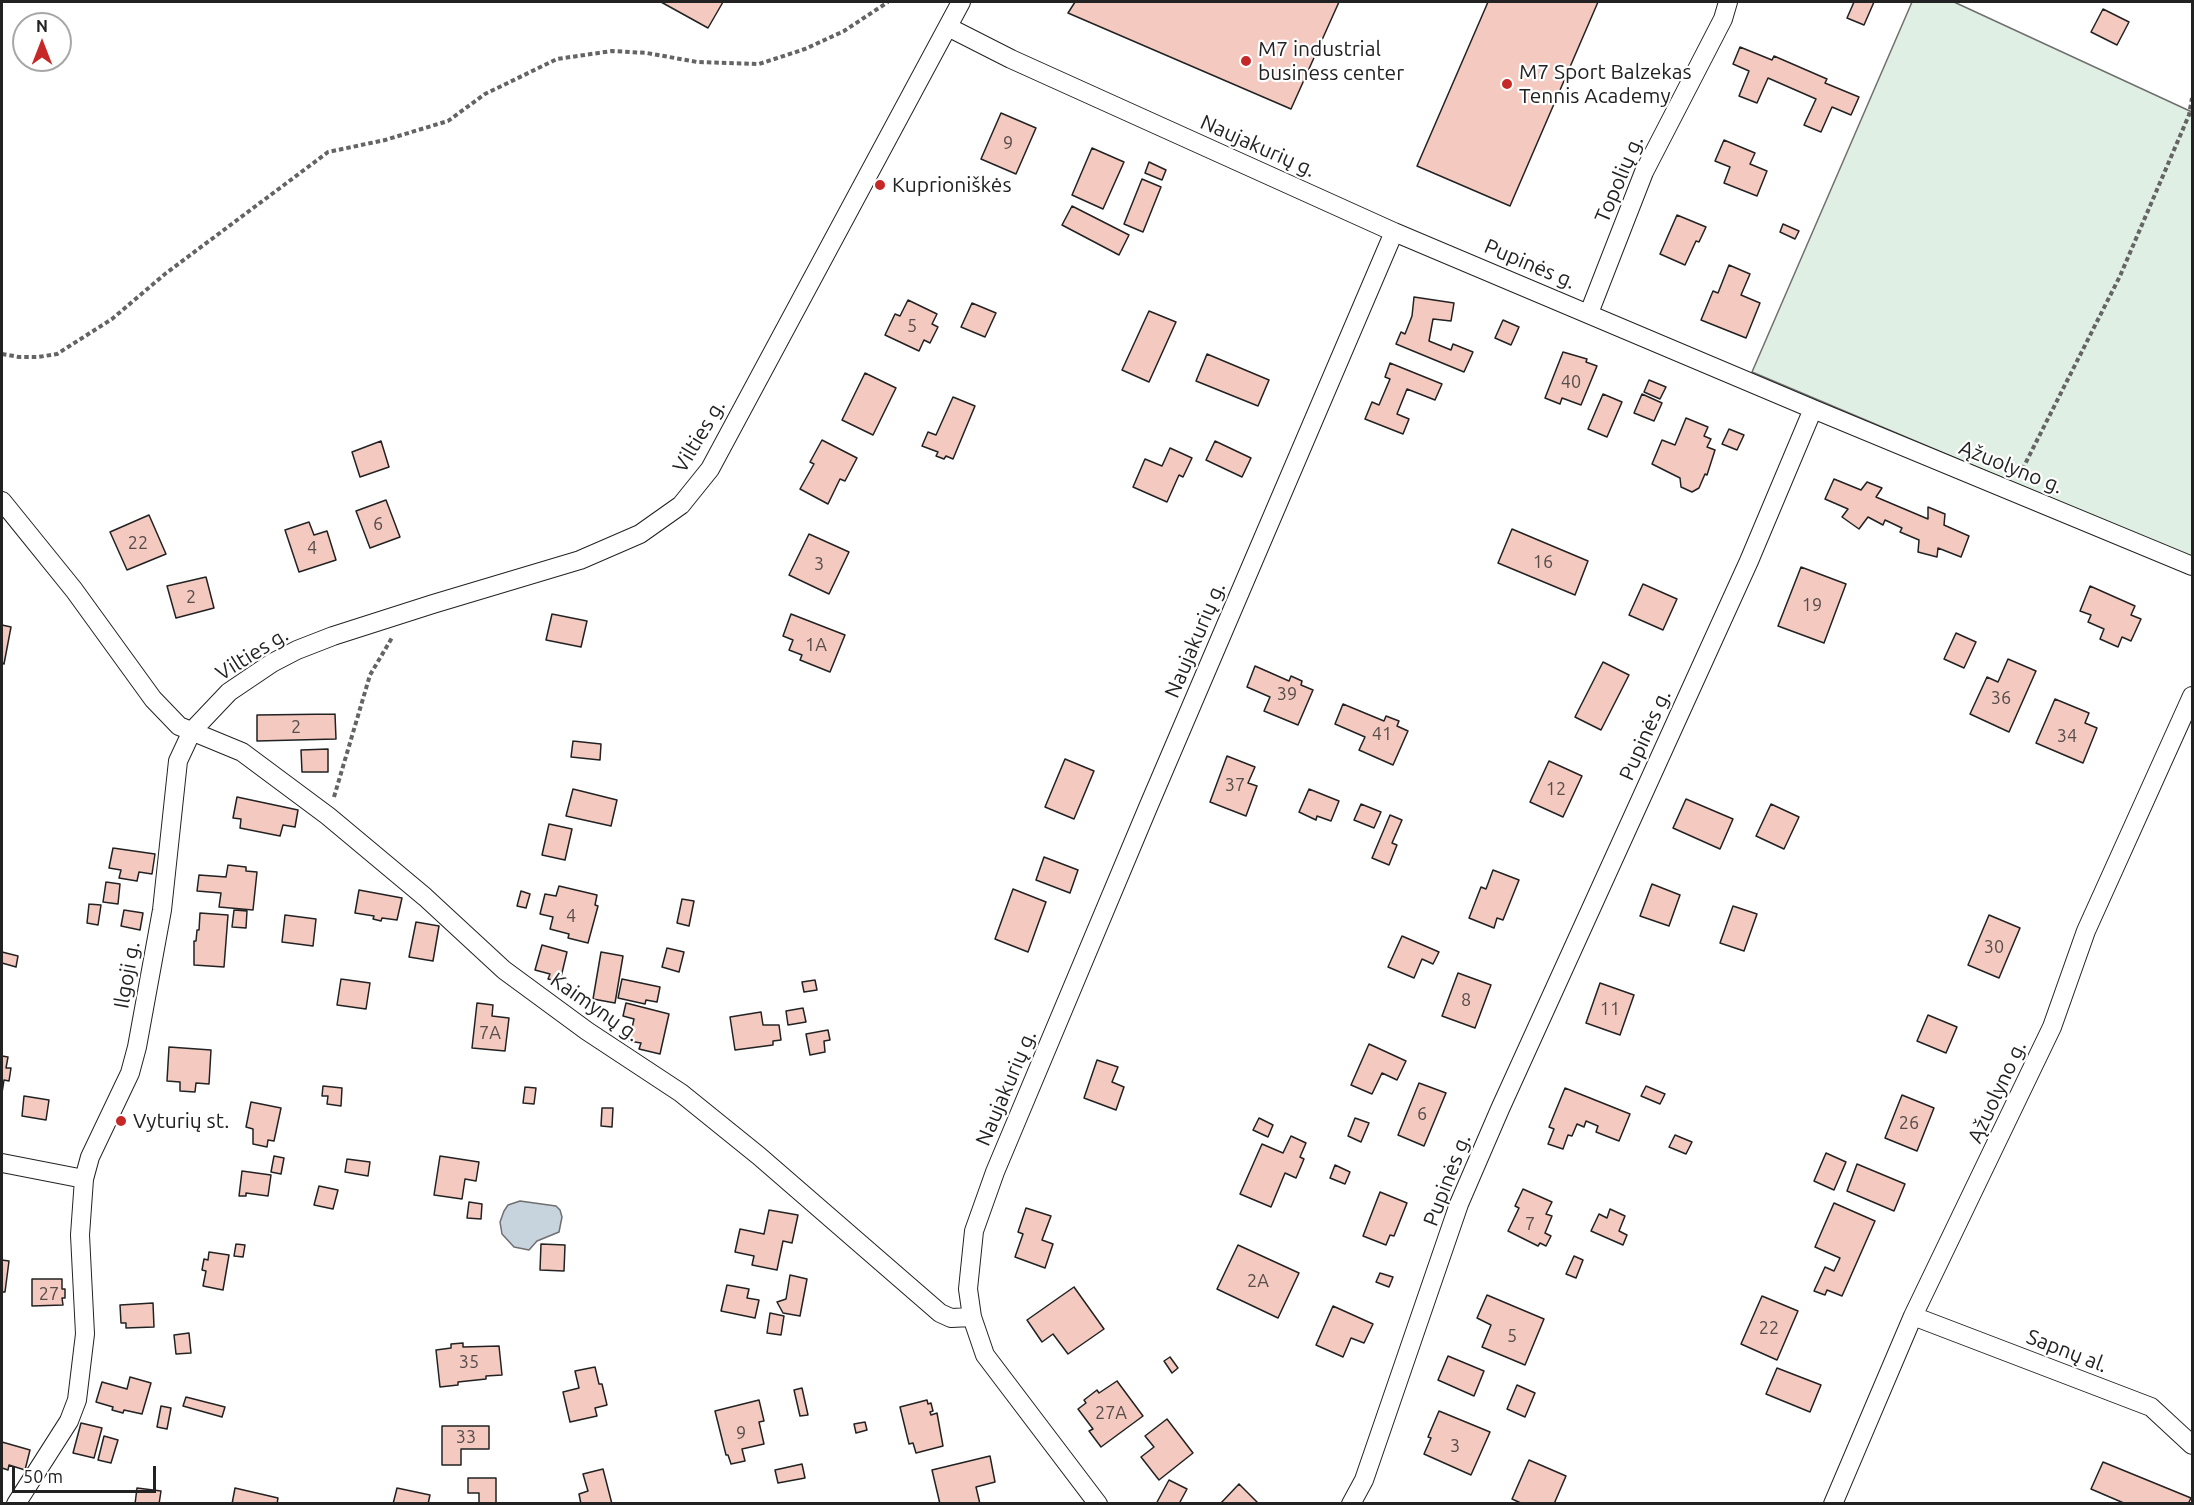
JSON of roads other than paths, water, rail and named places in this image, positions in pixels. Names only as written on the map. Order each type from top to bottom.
[{"type":"street","name":"Vilties g.","points":[[192,731],[228,692],[272,663],[333,636],[589,556],[640,534],[681,505],[710,469],[961,2]]},
{"type":"street","name":"Topolių g.","points":[[1589,313],[1644,172],[1723,19],[1728,2]]},
{"type":"street","name":"Naujakurių g.","points":[[948,27],[1011,59],[1394,232],[1149,805],[996,1172],[974,1231],[968,1289],[972,1317],[985,1355],[1098,1503]]},
{"type":"street","name":"Pupinės g.","points":[[1351,1503],[1364,1480],[1464,1194],[1500,1109],[1749,561],[1813,409],[1394,232]]},
{"type":"street","name":"Ąžuolyno g.","points":[[1813,409],[2193,566]]},
{"type":"street","points":[[2,501],[74,590],[153,699],[179,726],[192,731]]},
{"type":"street","name":"Ąžuolyno g.","points":[[1833,1503],[1913,1316],[2052,1027],[2086,932],[2193,696]]},
{"type":"street","name":"Kaimynų g.","points":[[192,731],[242,752],[328,816],[425,897],[504,970],[587,1031],[677,1090],[768,1163],[940,1313],[951,1318],[972,1317]]},
{"type":"street","name":"Ilgoji g.","points":[[16,1503],[69,1421],[77,1400],[85,1334],[80,1235],[84,1179],[90,1157],[130,1073],[137,1047],[162,910],[178,761],[192,731]]},
{"type":"street","points":[[2,1163],[84,1179]]},
{"type":"street","name":"Sapnų al.","points":[[1913,1316],[2151,1407],[2193,1445]]},
{"type":"place","name":"M7 industrial business center","points":[[1246,61]]},
{"type":"place","name":"M7 Sport Balzekas Tennis Academy","points":[[1507,84]]},
{"type":"place","name":"Kuprioniškės","points":[[880,185]]},
{"type":"place","name":"Vyturių st.","points":[[121,1121]]}]
